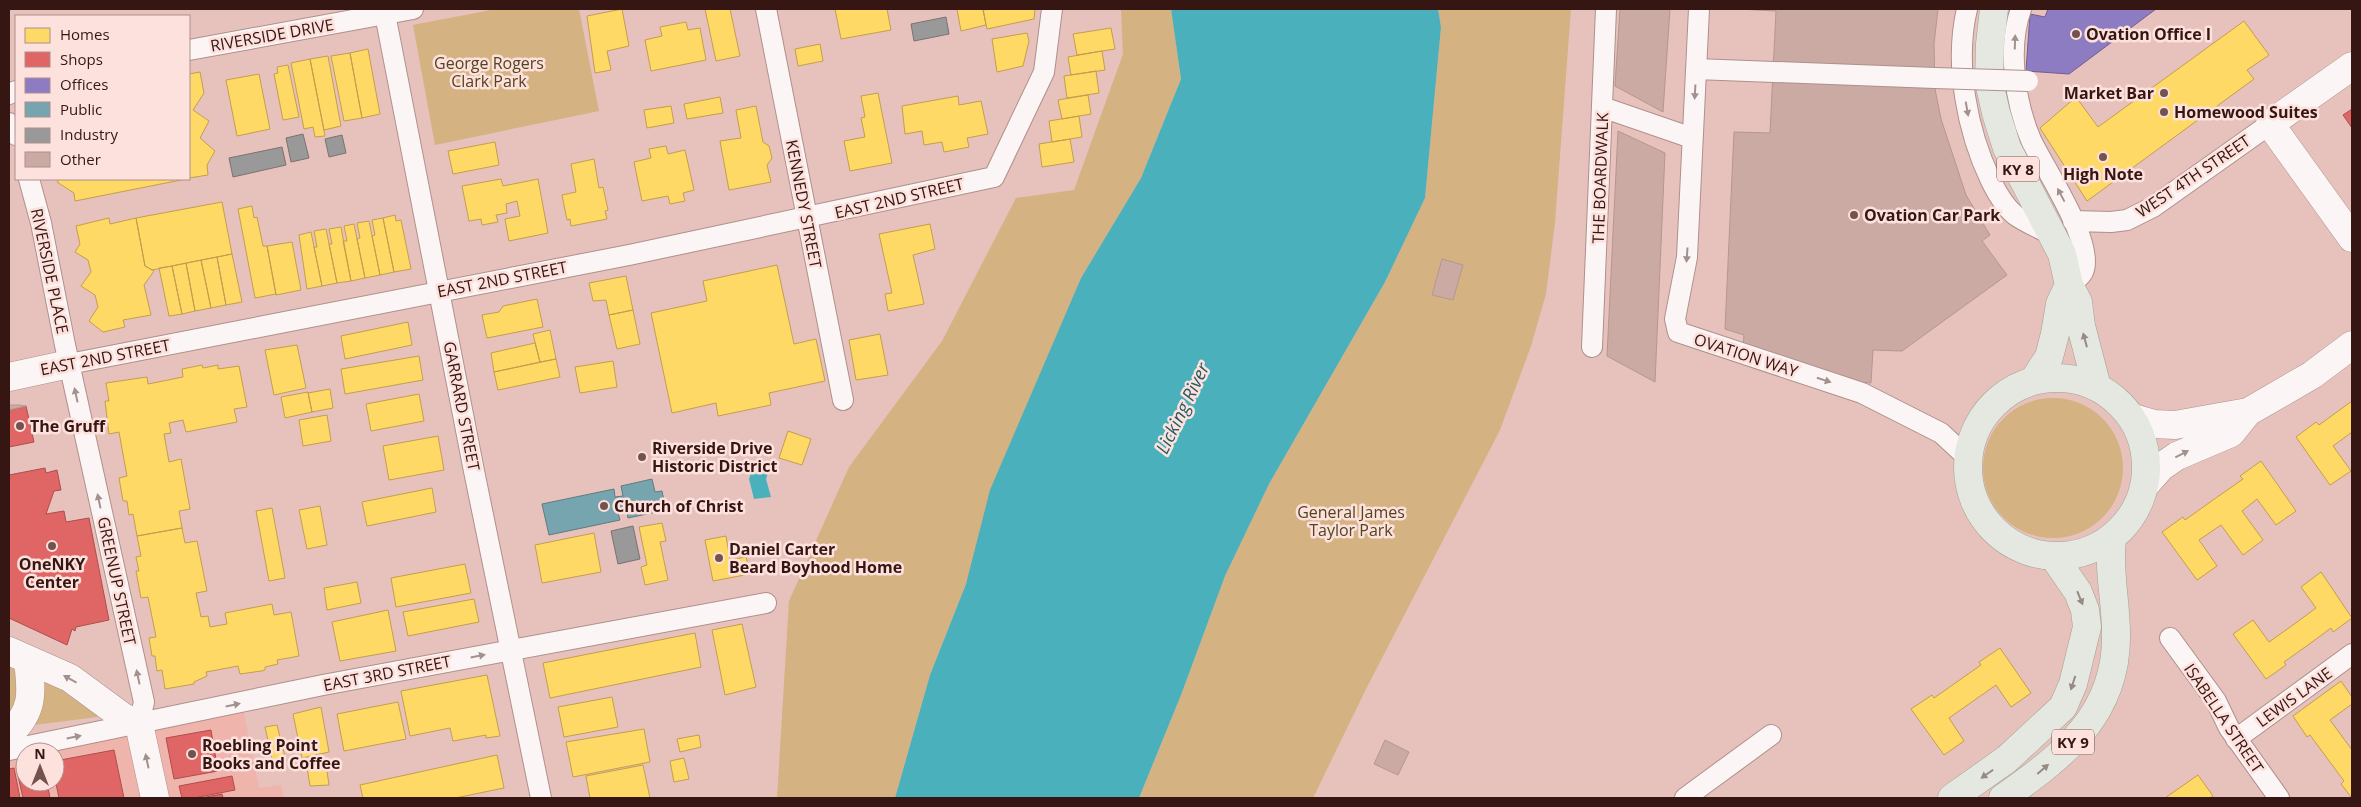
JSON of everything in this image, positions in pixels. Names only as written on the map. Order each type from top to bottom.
[{"type":"main road","name":"KY 8","points":[[1994,9],[1990,44],[1989,82],[1996,114],[2008,148],[2063,228],[2062,254],[2069,285],[2078,302],[2081,326],[2098,387]]},
{"type":"main road","points":[[2034,380],[2049,358],[2060,304],[2069,285]]},
{"type":"main road","points":[[2066,378],[2098,387],[2121,403],[2133,418],[2145,447],[2147,463],[2145,486],[2135,513],[2112,538],[2087,552],[2054,557],[2028,552],[2000,536],[1983,517],[1973,499],[1968,479],[1968,458],[1972,439],[1987,411],[2001,397],[2018,386],[2034,380],[2066,378]]},
{"type":"main road","name":"KY 9","points":[[2003,798],[2035,776],[2073,743],[2096,714],[2108,687],[2116,635],[2110,566],[2112,538]]},
{"type":"main road","name":"KY 9","points":[[1952,798],[2007,759],[2057,713],[2063,707],[2073,684],[2086,627],[2085,610],[2078,592],[2054,557]]},
{"type":"street","name":"RIVERSIDE DRIVE","points":[[190,50],[413,9]]},
{"type":"street","name":"KENNEDY STREET","points":[[766,9],[843,400]]},
{"type":"street","name":"EAST 2ND STREET","points":[[9,376],[807,218],[994,177],[1044,72],[1052,9]]},
{"type":"street","name":"THE BOARDWALK","points":[[1592,347],[1606,9]]},
{"type":"street","name":"OVATION WAY","points":[[1698,9],[1686,264],[1674,319],[1678,332],[1862,393],[1940,433],[1968,458]]},
{"type":"street","points":[[1967,9],[1963,41],[1966,109],[1980,157],[1998,195],[2015,215],[2063,228]]},
{"type":"street","points":[[2021,9],[2014,37],[2014,64],[2024,118],[2063,228]]},
{"type":"street","name":"GARRARD STREET","points":[[385,14],[441,291],[474,471],[541,798]]},
{"type":"street","name":"WEST 4TH STREET","points":[[2063,228],[2127,220],[2153,207],[2352,66]]},
{"type":"street","points":[[1696,69],[2028,81]]},
{"type":"street","points":[[1602,107],[1692,138]]},
{"type":"street","points":[[2270,124],[2352,238]]},
{"type":"street","name":"RIVERSIDE PLACE","points":[[29,180],[41,223],[70,364]]},
{"type":"street","points":[[2133,418],[2154,424],[2175,425],[2248,412],[2312,375],[2352,345]]},
{"type":"street","name":"GREENUP STREET","points":[[70,364],[144,702],[140,724],[155,798]]},
{"type":"street","points":[[2145,486],[2161,467],[2177,456],[2231,433],[2248,412]]},
{"type":"street","name":"EAST 3RD STREET","points":[[9,750],[323,685],[766,603]]},
{"type":"street","name":"ISABELLA STREET","points":[[2170,638],[2216,702],[2236,739],[2279,798]]},
{"type":"street","name":"LEWIS LANE","points":[[2236,739],[2352,654]]},
{"type":"street","points":[[19,656],[70,678],[123,717],[140,724]]},
{"type":"street","points":[[9,734],[24,719],[28,708],[31,684],[19,656]]},
{"type":"street","points":[[1686,798],[1771,736]]},
{"type":"shaded area","points":[[242,703],[259,788],[281,785],[284,798],[9,798],[9,750],[15,749],[15,792],[65,792],[65,742],[49,742]]},
{"type":"green space","name":"George Rogers Clark Park","points":[[496,9],[579,9],[599,111],[435,145],[413,25]]},
{"type":"green space","points":[[1121,9],[1171,9],[1181,79],[1141,178],[1081,278],[1036,385],[966,584],[930,675],[895,798],[777,798],[789,601],[849,467],[942,341],[1016,198],[1074,190],[1123,54]]},
{"type":"green space","name":"General James Taylor Park","points":[[1438,9],[1571,9],[1555,222],[1546,294],[1531,346],[1500,430],[1366,689],[1313,798],[1139,798],[1181,695],[1225,576],[1269,484],[1385,282],[1425,198],[1441,27]]},
{"type":"green space","points":[[2053,398],[2067,399],[2080,403],[2092,409],[2103,418],[2112,429],[2118,441],[2122,454],[2122,482],[2118,495],[2112,507],[2103,518],[2092,527],[2080,533],[2067,537],[2053,538],[2039,537],[2026,533],[2014,527],[2003,518],[1994,507],[1988,495],[1984,482],[1983,468],[1984,454],[1988,441],[1994,429],[2003,418],[2014,409],[2026,403],[2039,399]]},
{"type":"green space","points":[[9,664],[17,677],[18,691],[9,721]]},
{"type":"green space","points":[[43,675],[98,715],[97,717],[34,725]]},
{"type":"water","name":"Licking River","points":[[1171,9],[1438,9],[1441,27],[1425,198],[1385,282],[1269,484],[1225,576],[1181,695],[1139,798],[895,798],[930,675],[966,584],[990,490],[1081,278],[1141,178],[1181,79]]},
{"type":"water","points":[[754,463],[770,467],[766,479],[771,497],[754,499],[749,479]]},
{"type":"building: Homes","points":[[622,9],[629,46],[607,51],[611,70],[595,73],[587,16]]},
{"type":"building: Homes","points":[[705,9],[730,9],[740,56],[716,61]]},
{"type":"building: Homes","points":[[835,9],[887,9],[891,30],[841,39]]},
{"type":"building: Homes","points":[[957,9],[983,9],[986,25],[961,31]]},
{"type":"building: Homes","points":[[1035,9],[1034,19],[987,29],[983,10]]},
{"type":"building: Homes","name":"Homewood Suites","points":[[2244,21],[2269,55],[2247,70],[2254,79],[2087,201],[2040,128],[2076,97],[2098,127]]},
{"type":"building: Homes","points":[[686,22],[688,30],[700,28],[706,60],[651,71],[645,40],[662,36],[660,27]]},
{"type":"building: Homes","points":[[1111,28],[1115,49],[1077,55],[1073,34]]},
{"type":"building: Homes","points":[[1027,33],[1029,41],[1023,66],[997,72],[992,39]]},
{"type":"building: Homes","points":[[820,44],[823,61],[798,66],[795,49]]},
{"type":"building: Homes","points":[[368,49],[380,114],[362,118],[350,53]]},
{"type":"building: Homes","points":[[1102,51],[1105,70],[1071,75],[1068,57]]},
{"type":"building: Homes","points":[[350,53],[362,118],[344,121],[331,56]]},
{"type":"building: Homes","points":[[328,56],[341,126],[324,130],[310,59]]},
{"type":"building: Homes","points":[[310,59],[325,136],[315,137],[313,127],[304,129],[291,63]]},
{"type":"building: Homes","points":[[288,65],[299,117],[283,120],[274,74],[278,73],[277,67]]},
{"type":"building: Homes","points":[[1096,71],[1099,93],[1067,98],[1064,76]]},
{"type":"building: Homes","points":[[200,72],[204,93],[193,110],[209,121],[200,138],[215,151],[207,165],[208,175],[190,178],[190,74]]},
{"type":"building: Homes","points":[[259,74],[270,129],[237,136],[226,80]]},
{"type":"building: Homes","points":[[878,93],[892,163],[850,171],[844,141],[865,137],[861,118],[865,117],[861,96]]},
{"type":"building: Homes","points":[[1088,95],[1091,114],[1062,119],[1058,100]]},
{"type":"building: Homes","points":[[958,96],[959,105],[981,101],[988,134],[967,138],[969,147],[944,152],[942,142],[924,145],[922,131],[905,134],[902,106]]},
{"type":"building: Homes","points":[[720,97],[723,113],[687,119],[684,104]]},
{"type":"building: Homes","points":[[671,106],[674,123],[647,128],[644,110]]},
{"type":"building: Homes","points":[[756,106],[763,142],[769,146],[772,158],[767,165],[771,182],[729,190],[720,141],[741,138],[736,110]]},
{"type":"building: Homes","points":[[1079,116],[1082,137],[1052,142],[1049,121]]},
{"type":"building: Homes","points":[[1070,139],[1074,162],[1042,167],[1039,144]]},
{"type":"building: Homes","points":[[495,142],[499,165],[453,174],[448,151]]},
{"type":"building: Homes","points":[[666,146],[668,154],[685,150],[694,190],[683,193],[685,201],[670,204],[668,196],[642,201],[634,162],[651,158],[649,149]]},
{"type":"building: Homes","points":[[594,159],[599,188],[603,187],[608,210],[605,211],[607,219],[571,226],[570,219],[567,220],[562,195],[576,192],[571,164]]},
{"type":"building: Homes","points":[[501,179],[503,186],[538,179],[548,233],[509,241],[505,219],[520,216],[517,201],[506,204],[507,213],[496,215],[498,222],[482,225],[481,219],[469,221],[462,186]]},
{"type":"building: Homes","points":[[59,180],[181,180],[75,201],[74,193],[57,182]]},
{"type":"building: Homes","points":[[222,202],[232,254],[152,270],[145,266],[136,218]]},
{"type":"building: Homes","points":[[252,206],[254,218],[257,217],[263,246],[267,246],[276,294],[255,298],[238,209]]},
{"type":"building: Homes","points":[[395,215],[396,221],[401,220],[411,269],[394,272],[383,218]]},
{"type":"building: Homes","points":[[109,218],[110,224],[136,218],[145,266],[154,271],[144,285],[151,315],[123,320],[125,327],[103,332],[89,321],[98,307],[95,295],[81,286],[91,272],[88,260],[75,252],[80,244],[76,226]]},
{"type":"building: Homes","points":[[383,218],[394,272],[380,275],[372,236],[375,235],[372,220]]},
{"type":"building: Homes","points":[[369,221],[380,275],[365,278],[357,239],[360,238],[357,223]]},
{"type":"building: Homes","points":[[354,224],[365,278],[351,281],[343,241],[347,241],[344,226]]},
{"type":"building: Homes","points":[[930,224],[935,249],[913,255],[924,304],[888,311],[885,294],[892,293],[879,234]]},
{"type":"building: Homes","points":[[341,227],[351,281],[337,283],[329,244],[332,244],[329,229]]},
{"type":"building: Homes","points":[[326,229],[337,283],[322,286],[314,247],[317,247],[314,231]]},
{"type":"building: Homes","points":[[311,232],[322,286],[307,289],[299,235]]},
{"type":"building: Homes","points":[[292,242],[301,290],[276,295],[267,246]]},
{"type":"building: Homes","points":[[232,254],[242,302],[226,305],[217,257]]},
{"type":"building: Homes","points":[[217,257],[226,305],[211,308],[201,260]]},
{"type":"building: Homes","points":[[201,260],[211,308],[195,311],[186,263]]},
{"type":"building: Homes","points":[[186,263],[195,311],[182,314],[172,266]]},
{"type":"building: Homes","points":[[777,265],[794,344],[816,339],[825,381],[769,393],[771,405],[718,416],[716,403],[672,413],[651,313],[707,301],[703,281]]},
{"type":"building: Homes","points":[[172,266],[182,314],[169,316],[159,268]]},
{"type":"building: Homes","points":[[626,276],[633,310],[609,315],[606,300],[593,301],[589,283]]},
{"type":"building: Homes","points":[[537,299],[543,327],[487,338],[482,315],[499,312],[503,306]]},
{"type":"building: Homes","points":[[633,310],[640,344],[617,349],[609,315]]},
{"type":"building: Homes","points":[[408,322],[412,345],[345,359],[341,336]]},
{"type":"building: Homes","points":[[550,330],[556,359],[540,362],[533,334]]},
{"type":"building: Homes","points":[[880,334],[888,375],[856,380],[849,340]]},
{"type":"building: Homes","points":[[535,343],[540,362],[494,372],[491,353]]},
{"type":"building: Homes","points":[[297,345],[306,388],[274,395],[265,350]]},
{"type":"building: Homes","points":[[419,356],[423,380],[345,394],[341,369]]},
{"type":"building: Homes","points":[[556,359],[560,377],[498,390],[494,372]]},
{"type":"building: Homes","points":[[613,361],[617,387],[580,393],[575,367]]},
{"type":"building: Homes","points":[[202,365],[203,368],[218,365],[218,369],[239,366],[247,407],[234,409],[237,422],[186,432],[183,420],[169,423],[171,433],[164,434],[169,462],[181,459],[190,509],[179,511],[182,528],[137,536],[133,514],[129,515],[127,501],[123,501],[119,478],[127,476],[119,432],[109,434],[105,401],[109,401],[106,383],[147,377],[148,384],[183,377],[182,369]]},
{"type":"building: Homes","points":[[330,389],[333,408],[312,412],[308,393]]},
{"type":"building: Homes","points":[[308,392],[312,412],[285,418],[281,397]]},
{"type":"building: Homes","points":[[419,394],[424,421],[371,431],[366,404]]},
{"type":"building: Homes","points":[[2352,401],[2352,432],[2333,446],[2351,471],[2330,485],[2296,437],[2316,422],[2319,425]]},
{"type":"building: Homes","points":[[327,415],[331,441],[303,446],[299,420]]},
{"type":"building: Homes","points":[[788,431],[811,439],[802,465],[779,458]]},
{"type":"building: Homes","points":[[438,436],[444,470],[389,480],[383,446]]},
{"type":"building: Homes","points":[[2261,461],[2296,511],[2276,525],[2257,499],[2242,511],[2263,540],[2243,555],[2221,525],[2199,540],[2217,566],[2197,580],[2162,532],[2183,517],[2185,520],[2243,479],[2240,476]]},
{"type":"building: Homes","points":[[432,488],[436,512],[367,526],[362,502]]},
{"type":"building: Homes","points":[[320,506],[327,545],[307,549],[299,510]]},
{"type":"building: Homes","points":[[272,508],[285,578],[269,581],[256,511]]},
{"type":"building: Homes","points":[[662,523],[666,541],[660,542],[668,580],[645,585],[641,567],[647,565],[639,527]]},
{"type":"building: Homes","points":[[182,528],[185,543],[197,541],[207,591],[196,593],[201,617],[208,616],[210,627],[227,624],[225,613],[272,604],[274,615],[291,612],[299,656],[277,660],[278,664],[265,667],[265,670],[261,671],[240,674],[238,666],[206,672],[207,676],[194,682],[194,684],[165,689],[162,670],[157,671],[155,656],[152,656],[149,638],[156,637],[148,597],[141,598],[136,571],[139,571],[136,557],[141,556],[137,536]]},
{"type":"building: Homes","points":[[594,533],[601,572],[542,583],[535,545]]},
{"type":"building: Homes","name":"Daniel Carter Beard Boyhood Home","points":[[726,536],[730,560],[746,557],[750,574],[713,581],[705,540]]},
{"type":"building: Homes","points":[[465,564],[471,593],[396,607],[391,578]]},
{"type":"building: Homes","points":[[2321,572],[2352,618],[2333,632],[2331,628],[2284,662],[2286,665],[2266,679],[2233,634],[2253,620],[2269,642],[2316,608],[2301,587]]},
{"type":"building: Homes","points":[[357,582],[361,603],[327,610],[324,588]]},
{"type":"building: Homes","points":[[474,599],[479,622],[408,636],[403,612]]},
{"type":"building: Homes","points":[[388,610],[396,651],[340,661],[332,622]]},
{"type":"building: Homes","points":[[742,624],[756,687],[725,695],[712,630]]},
{"type":"building: Homes","points":[[695,633],[701,667],[550,698],[543,663]]},
{"type":"building: Homes","points":[[2000,648],[2031,693],[2011,707],[1996,685],[1949,718],[1964,741],[1944,755],[1911,709],[1932,695],[1934,698],[1981,665],[1979,662]]},
{"type":"building: Homes","points":[[487,675],[500,736],[486,738],[486,735],[453,741],[450,728],[410,736],[401,691]]},
{"type":"building: Homes","points":[[2341,681],[2352,697],[2352,704],[2330,720],[2352,750],[2352,798],[2341,784],[2344,781],[2310,735],[2307,737],[2293,716]]},
{"type":"building: Homes","points":[[612,697],[618,727],[564,737],[558,707]]},
{"type":"building: Homes","points":[[398,702],[406,739],[344,751],[337,714]]},
{"type":"building: Homes","points":[[321,707],[329,752],[302,758],[293,714]]},
{"type":"building: Homes","points":[[277,725],[286,761],[273,763],[265,727]]},
{"type":"building: Homes","points":[[644,729],[650,762],[573,777],[566,742]]},
{"type":"building: Homes","points":[[699,735],[701,747],[680,752],[677,739]]},
{"type":"building: Homes","points":[[497,755],[504,788],[455,798],[363,798],[360,785]]},
{"type":"building: Homes","points":[[684,758],[689,779],[674,782],[670,761]]},
{"type":"building: Homes","points":[[326,765],[329,785],[310,786],[307,767]]},
{"type":"building: Homes","points":[[643,765],[650,798],[590,798],[586,776]]},
{"type":"building: Homes","points":[[2198,775],[2213,796],[2210,798],[2165,798]]},
{"type":"building: Shops","points":[[2352,109],[2352,128],[2343,115]]},
{"type":"building: Shops","name":"The Gruff","points":[[26,406],[34,442],[9,447],[9,410]]},
{"type":"building: Shops","name":"OneNKY Center","points":[[45,468],[46,473],[57,470],[61,490],[54,491],[46,514],[64,511],[66,522],[89,518],[109,620],[76,627],[75,631],[72,629],[67,645],[9,618],[9,475]]},
{"type":"building: Shops","name":"Roebling Point Books and Coffee","points":[[211,730],[218,771],[174,779],[166,738]]},
{"type":"building: Shops","points":[[114,750],[124,798],[59,798],[58,792],[65,792],[65,759]]},
{"type":"building: Shops","points":[[14,768],[15,792],[19,792],[20,798],[9,798],[9,769]]},
{"type":"building: Shops","points":[[232,776],[235,790],[194,798],[182,798],[179,786]]},
{"type":"building: Shops","points":[[22,792],[49,792],[50,798],[23,798]]},
{"type":"building: Shops","points":[[222,794],[223,798],[201,798]]},
{"type":"building: Offices","name":"Ovation Office I","points":[[2048,9],[2156,9],[2069,74],[2026,71],[2030,14],[2045,17]]},
{"type":"building: Public","name":"Church of Christ","points":[[652,479],[655,492],[662,491],[666,510],[628,518],[626,507],[617,509],[620,520],[549,535],[542,504],[614,489],[615,497],[623,496],[621,486]]},
{"type":"building: Industry","points":[[946,17],[949,34],[914,41],[911,24]]},
{"type":"building: Industry","points":[[303,134],[309,158],[291,162],[286,138]]},
{"type":"building: Industry","points":[[342,135],[346,153],[329,157],[325,139]]},
{"type":"building: Industry","points":[[282,147],[286,165],[233,177],[229,158]]},
{"type":"building: Industry","points":[[633,526],[640,559],[618,564],[611,531]]},
{"type":"building: Other","points":[[1620,9],[1670,9],[1663,112],[1615,86]]},
{"type":"building: Other","name":"Ovation Car Park","points":[[1738,9],[1938,9],[1934,44],[1935,89],[1941,119],[1966,195],[1990,235],[1982,241],[2007,275],[1902,351],[1873,350],[1871,383],[1859,382],[1743,347],[1744,335],[1725,329],[1734,132],[1770,133],[1776,11]]},
{"type":"building: Other","points":[[1618,131],[1665,153],[1655,382],[1607,356]]},
{"type":"building: Other","points":[[1442,259],[1463,265],[1453,300],[1432,295]]},
{"type":"building: Other","points":[[11,405],[19,405],[26,406],[9,410]]},
{"type":"building: Other","points":[[1385,740],[1409,752],[1398,775],[1374,764]]},
{"type":"place","name":"Ovation Office I","points":[[2076,34]]},
{"type":"place","name":"Market Bar","points":[[2164,93]]},
{"type":"place","name":"Homewood Suites","points":[[2164,112]]},
{"type":"place","name":"High Note","points":[[2103,157]]},
{"type":"place","name":"Ovation Car Park","points":[[1854,215]]},
{"type":"place","name":"The Gruff","points":[[20,426]]},
{"type":"place","name":"Riverside Drive Historic District","points":[[642,457]]},
{"type":"place","name":"Church of Christ","points":[[604,506]]},
{"type":"place","name":"OneNKY Center","points":[[52,546]]},
{"type":"place","name":"Daniel Carter Beard Boyhood Home","points":[[719,558]]},
{"type":"place","name":"Roebling Point Books and Coffee","points":[[192,754]]}]
